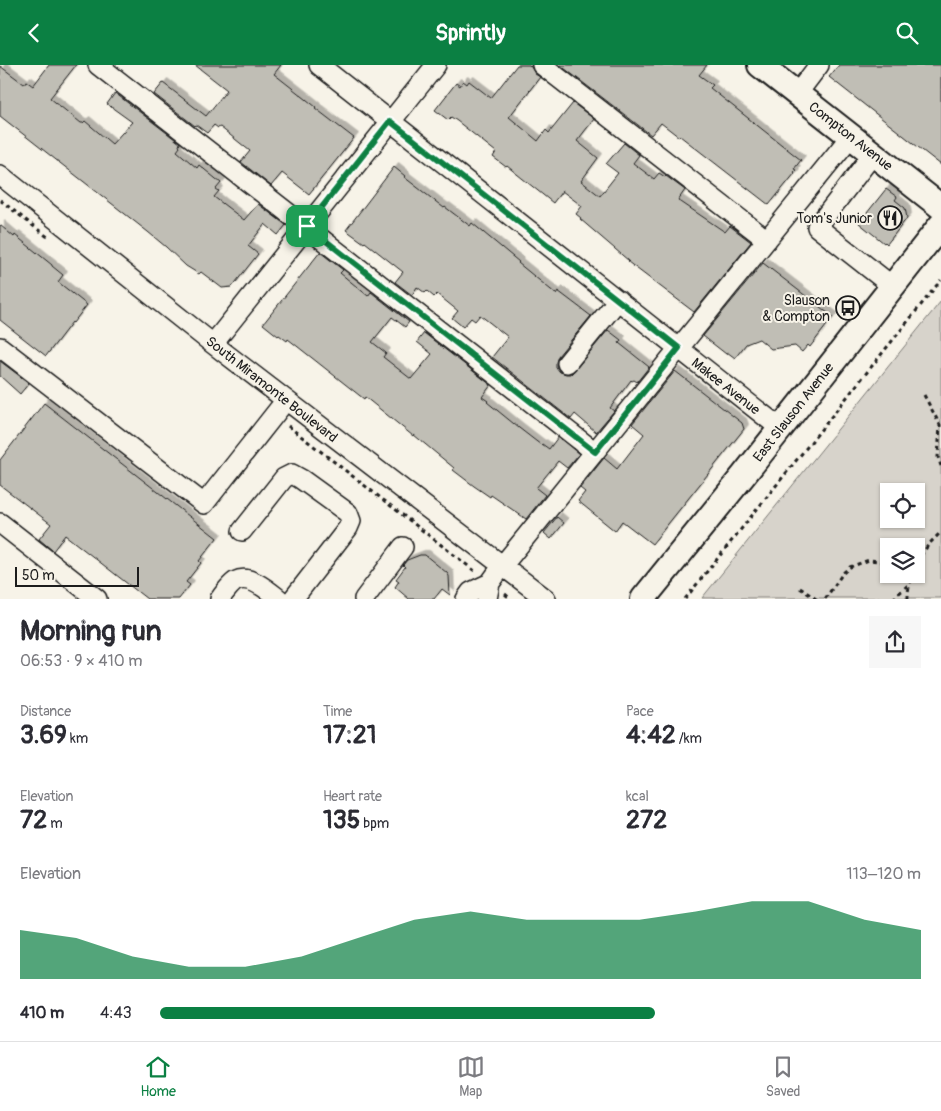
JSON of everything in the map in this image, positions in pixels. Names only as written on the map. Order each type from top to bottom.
[{"type":"main road","name":"Compton Avenue","points":[[760,65],[941,207]]},
{"type":"main road","name":"East Slauson Avenue","points":[[643,599],[941,225]]},
{"type":"street","points":[[98,65],[595,452]]},
{"type":"street","name":"Makee Avenue","points":[[319,65],[780,428]]},
{"type":"street","points":[[213,344],[436,65]]},
{"type":"street","points":[[542,65],[767,240]]},
{"type":"street","points":[[797,94],[819,65]]},
{"type":"street","points":[[466,599],[471,592],[488,591],[503,565],[851,136]]},
{"type":"street","points":[[873,154],[817,227],[892,286]]},
{"type":"street","name":"South Miramonte Boulevard","points":[[0,175],[213,344],[546,599]]},
{"type":"street","points":[[567,363],[618,300]]},
{"type":"street","points":[[0,347],[204,504],[286,400]]},
{"type":"street","points":[[242,531],[284,478],[292,474],[348,513],[352,521],[348,528],[294,599]]},
{"type":"street","points":[[0,523],[97,599]]},
{"type":"street","points":[[364,599],[403,547]]},
{"type":"street","points":[[220,599],[236,581],[246,580],[258,583],[279,599]]},
{"type":"path","points":[[685,599],[941,280]]},
{"type":"path","points":[[924,395],[940,425],[938,457],[941,466]]},
{"type":"path","points":[[925,549],[941,532]]},
{"type":"path","points":[[825,599],[843,573],[850,567],[869,560],[880,561]]},
{"type":"path","points":[[893,599],[910,583]]},
{"type":"path","points":[[908,599],[910,583]]},
{"type":"path","points":[[800,588],[816,599]]},
{"type":"shaded area","points":[[941,301],[941,598],[702,598]]},
{"type":"building","points":[[49,65],[76,65],[50,98],[81,123],[85,121],[112,144],[132,122],[107,104],[115,93],[180,143],[177,151],[197,168],[199,165],[221,183],[216,189],[219,191],[214,197],[244,220],[258,204],[286,225],[278,235],[265,224],[248,246],[258,254],[232,287],[222,288],[201,272],[199,274],[186,266],[148,232],[0,116],[0,66],[24,84],[26,81],[33,86]]},
{"type":"building","points":[[195,65],[281,65],[274,74],[354,138],[309,194],[282,173],[271,186],[241,162],[250,151],[220,127],[218,128],[214,125],[207,133],[154,94],[163,83],[206,116],[227,90]]},
{"type":"building","points":[[517,65],[529,65],[535,74],[540,77],[509,117],[538,141],[546,130],[549,133],[573,103],[594,119],[577,141],[598,158],[581,181],[600,196],[618,173],[606,164],[624,143],[639,155],[633,163],[654,179],[659,173],[685,190],[678,200],[725,232],[730,226],[751,242],[694,312],[628,262],[580,219],[576,214],[582,206],[562,191],[553,203],[493,157],[496,152],[457,121],[451,117],[448,120],[435,110],[456,83],[460,86],[463,81],[467,84],[469,81],[491,98]]},
{"type":"building","points":[[560,65],[707,65],[699,75],[713,85],[710,88],[801,160],[794,169],[796,170],[795,173],[769,205],[661,123],[651,135]]},
{"type":"building","points":[[839,65],[941,65],[941,165],[829,77]]},
{"type":"building","points":[[394,167],[444,208],[470,226],[472,223],[556,294],[558,291],[591,316],[558,356],[556,367],[560,372],[571,374],[608,330],[621,340],[619,343],[649,367],[637,382],[631,380],[610,408],[614,411],[596,432],[575,414],[571,419],[492,357],[508,337],[480,315],[475,321],[471,318],[463,327],[452,318],[458,311],[437,294],[434,297],[427,291],[425,293],[417,287],[412,295],[395,282],[403,272],[365,242],[346,230]]},
{"type":"building","points":[[886,189],[897,197],[895,200],[905,208],[907,218],[887,244],[859,223]]},
{"type":"building","points":[[0,225],[63,275],[58,282],[87,305],[46,356],[0,320]]},
{"type":"building","points":[[320,252],[343,270],[340,273],[368,296],[371,292],[409,322],[405,327],[392,317],[372,342],[386,353],[383,357],[411,379],[432,354],[417,342],[424,333],[491,385],[482,397],[519,428],[549,449],[558,437],[579,454],[567,468],[558,461],[536,488],[545,495],[526,519],[491,495],[490,497],[474,486],[414,435],[365,397],[364,399],[288,339],[287,341],[278,336],[263,324]]},
{"type":"building","points":[[763,263],[833,317],[810,347],[808,345],[802,352],[795,346],[771,349],[759,339],[746,344],[735,358],[727,352],[726,354],[703,336]]},
{"type":"building","points":[[0,361],[29,383],[20,394],[0,376]]},
{"type":"building","points":[[675,371],[742,423],[744,429],[652,544],[622,521],[615,531],[578,501],[585,492],[580,488],[604,458],[617,469],[644,434],[632,424]]},
{"type":"building","points":[[44,403],[217,538],[199,561],[201,563],[186,582],[190,585],[179,599],[147,599],[65,535],[53,551],[39,539],[51,524],[0,485],[0,460]]},
{"type":"building","points":[[557,517],[564,523],[551,539],[544,533]]},
{"type":"building","points":[[425,555],[447,573],[449,576],[450,595],[442,589],[434,599],[409,599],[395,587],[399,581],[396,579],[405,567],[403,565],[407,560]]},
{"type":"place","name":"Tom's Junior","points":[[890,218]]},
{"type":"place","name":"Slauson & Compton","points":[[848,308]]},
{"type":"route","points":[[390,121],[679,348],[595,452],[307,226],[390,121]]}]
